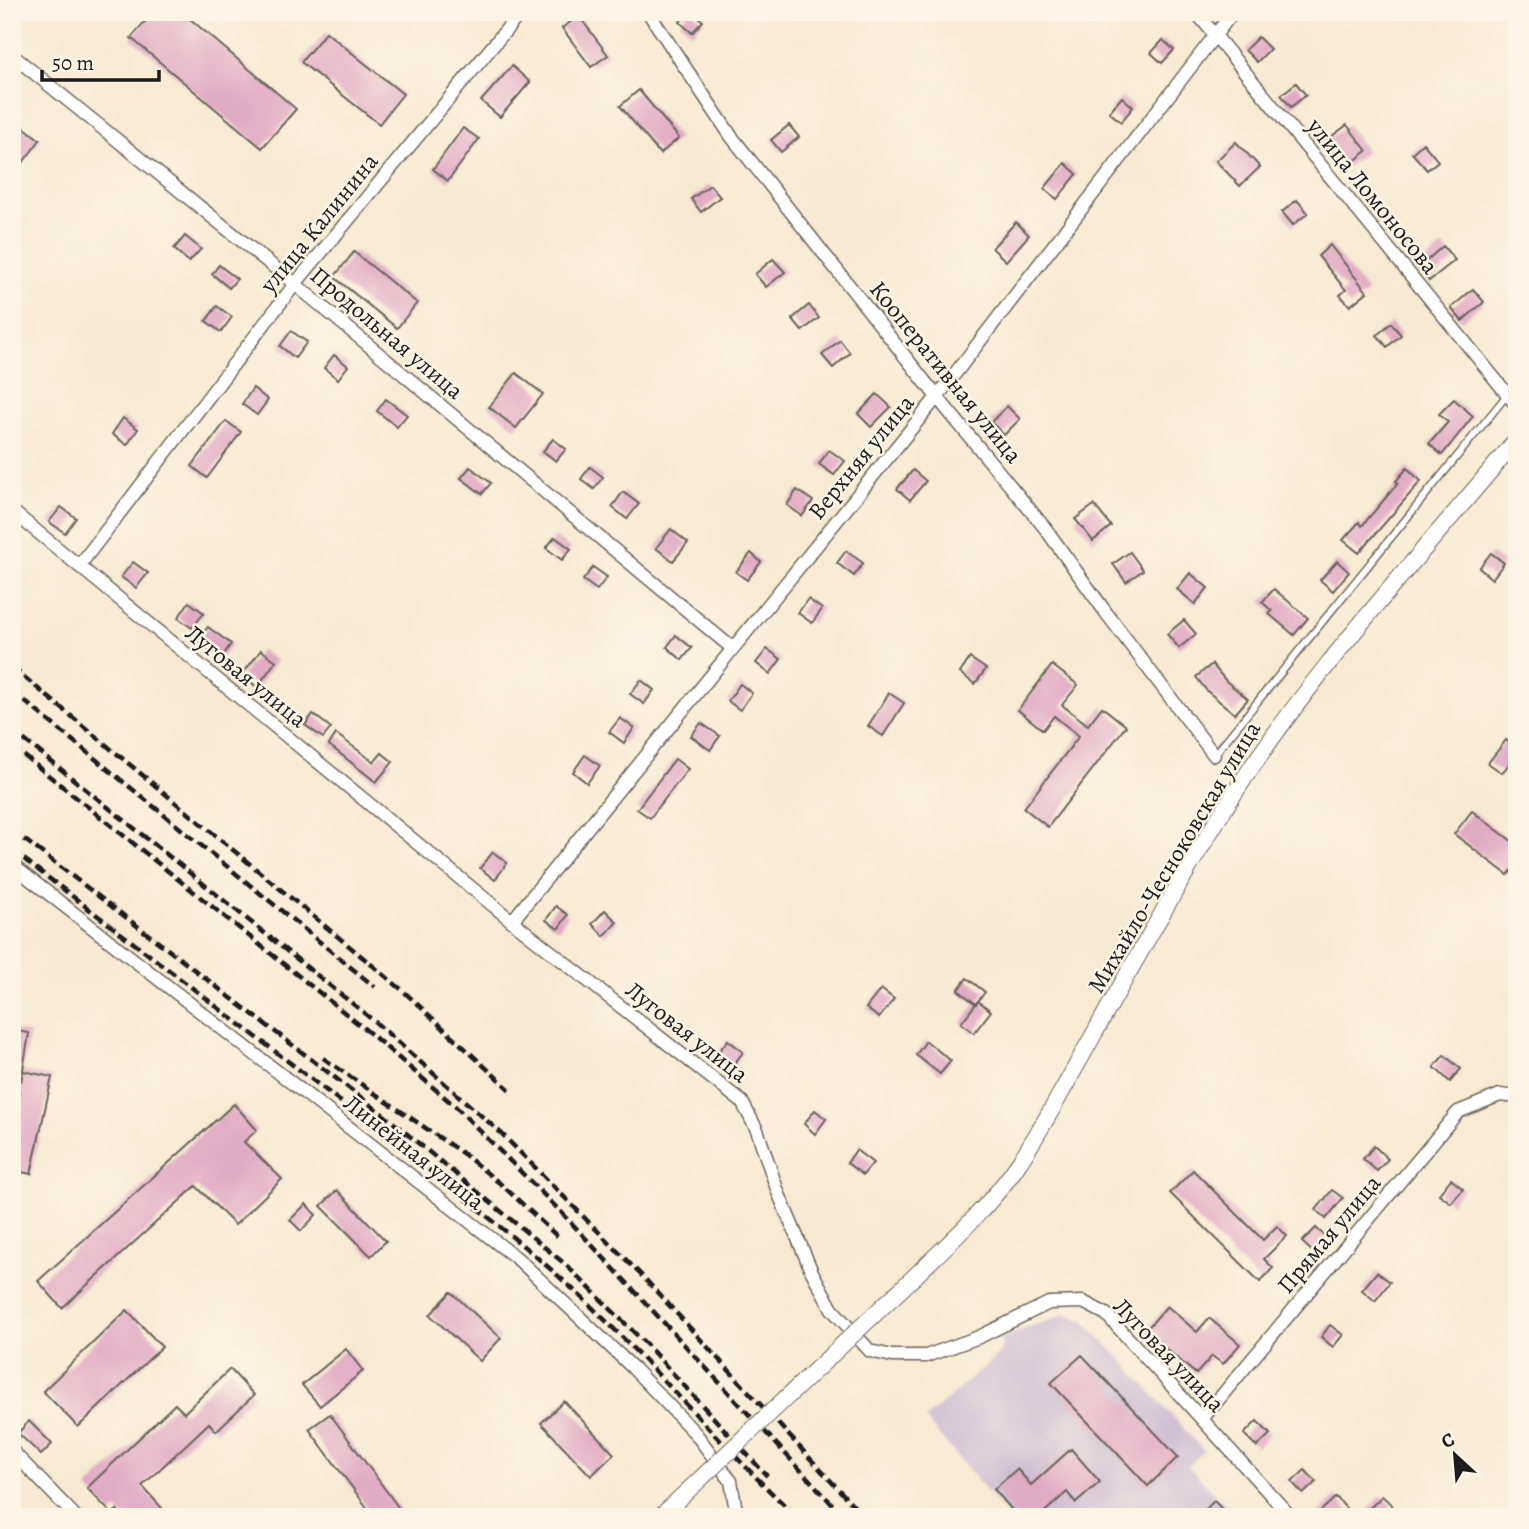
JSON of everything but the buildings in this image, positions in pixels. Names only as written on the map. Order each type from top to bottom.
[{"type":"street","name":"улица Калинина","points":[[79,566],[295,284],[521,12]]},
{"type":"street","name":"Кооперативная улица","points":[[648,12],[730,136],[937,397],[1045,528],[1214,755]]},
{"type":"street","name":"улица Ломоносова","points":[[1196,12],[1517,406]]},
{"type":"street","name":"Верхняя улица","points":[[512,921],[937,397],[1233,12]]},
{"type":"street","name":"Продольная улица","points":[[12,55],[295,284],[732,648]]},
{"type":"street","name":"Михайло-Чесноковская улица","points":[[660,1517],[972,1220],[1014,1169],[1069,1080],[1178,885],[1225,807],[1272,737],[1307,690],[1517,439]]},
{"type":"street","name":"Луговая улица","points":[[12,512],[512,921],[742,1102],[757,1130],[778,1192],[817,1281],[832,1309],[870,1351],[892,1356],[926,1356],[979,1337],[1049,1303],[1083,1302],[1106,1314],[1291,1517]]},
{"type":"street","name":"Линейная улица","points":[[12,865],[519,1260],[632,1367],[696,1434],[731,1481],[737,1517]]},
{"type":"street","name":"Прямая улица","points":[[1203,1418],[1458,1112],[1500,1095],[1517,1097]]},
{"type":"street","points":[[12,1451],[76,1517]]},
{"type":"lane","points":[[1214,755],[1508,394]]},
{"type":"shaded area","points":[[1065,1314],[1082,1320],[1116,1353],[1204,1451],[1188,1466],[1237,1517],[1009,1517],[925,1419],[1002,1351],[1001,1338]]},
{"type":"railway","points":[[12,667],[401,989],[510,1090]]},
{"type":"railway","points":[[12,691],[375,987]]},
{"type":"railway","points":[[12,730],[374,1021],[502,1134],[645,1279],[864,1517]]},
{"type":"railway","points":[[12,746],[366,1030],[456,1107],[564,1215],[844,1517]]},
{"type":"railway","points":[[12,830],[389,1119],[565,1264],[645,1343],[767,1476]]},
{"type":"railway","points":[[12,850],[526,1248],[587,1302],[797,1517]]},
{"type":"railway","points":[[323,1058],[465,1155],[558,1237]]}]
